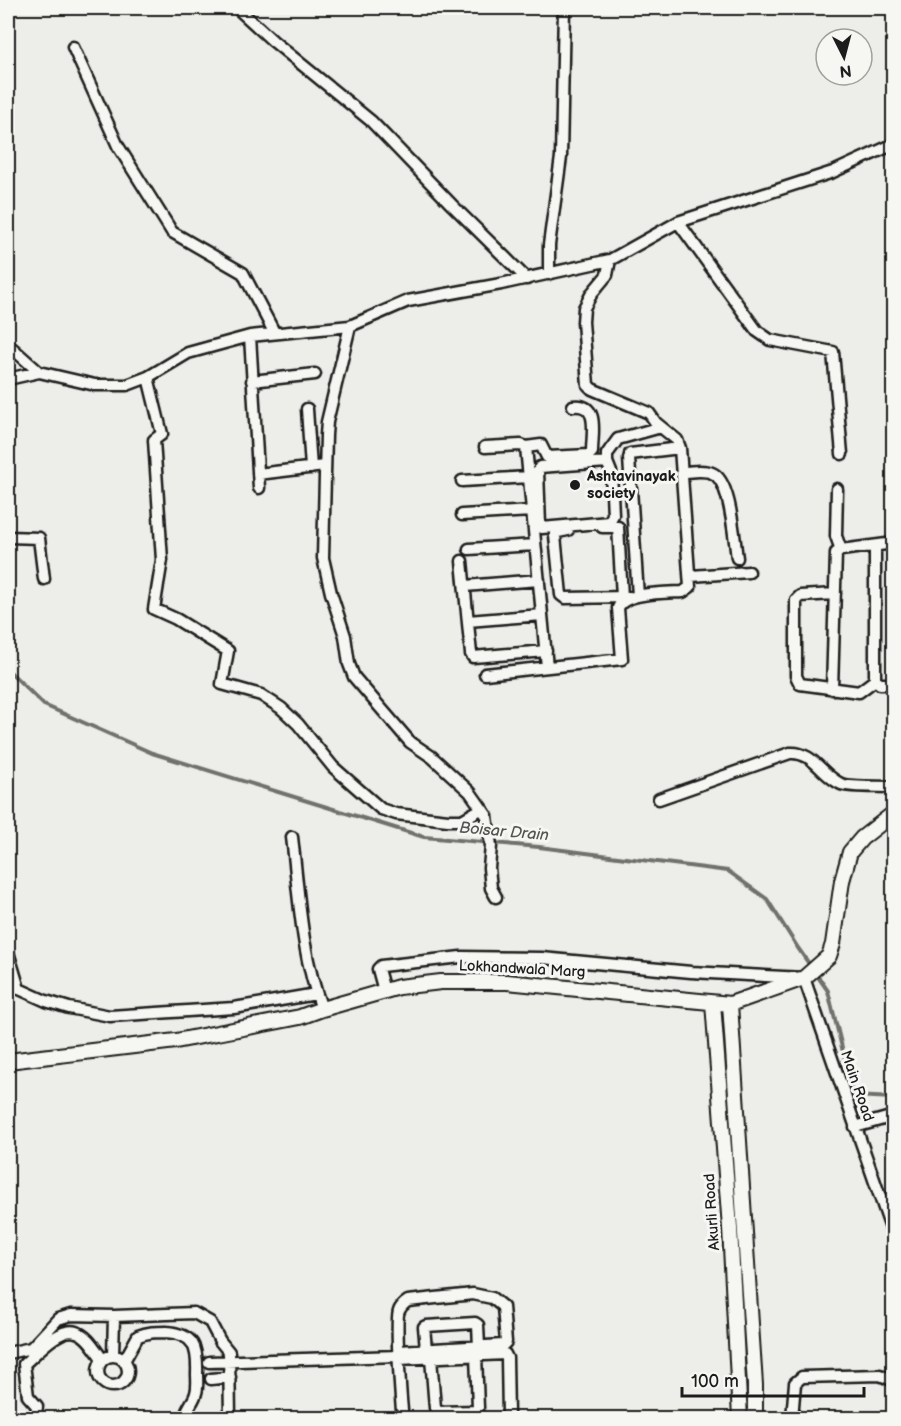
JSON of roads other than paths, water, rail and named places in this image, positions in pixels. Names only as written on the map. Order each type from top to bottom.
[{"type":"street","points":[[237,8],[273,41],[371,121],[527,279]]},
{"type":"street","points":[[549,274],[549,245],[561,157],[564,8]]},
{"type":"street","points":[[73,47],[118,146],[172,232],[243,273],[274,332]]},
{"type":"street","points":[[8,379],[39,372],[95,385],[127,385],[148,377],[188,353],[250,336],[350,326],[408,301],[527,279],[610,260],[678,222],[832,172],[894,144]]},
{"type":"street","points":[[678,222],[757,331],[771,340],[833,352],[842,454]]},
{"type":"street","points":[[610,260],[607,275],[592,293],[584,308],[588,385],[592,389],[649,413],[677,440],[683,472],[690,587],[683,592],[630,596],[565,598],[561,595],[555,536],[558,532],[613,525],[618,527],[630,596]]},
{"type":"street","points":[[350,326],[327,422],[323,558],[331,593],[345,636],[349,664],[354,677],[410,742],[432,757],[470,792],[484,813],[491,846],[489,868],[491,888],[496,897]]},
{"type":"street","points":[[250,336],[259,488]]},
{"type":"street","points":[[8,347],[39,372]]},
{"type":"street","points":[[252,381],[315,374]]},
{"type":"street","points":[[148,377],[162,434],[154,440],[162,560],[154,609],[176,619],[228,651],[222,684],[261,695],[281,708],[298,724],[333,767],[381,809],[396,814],[448,820],[462,820],[484,813]]},
{"type":"street","points":[[573,406],[582,405],[592,416],[592,452]]},
{"type":"street","points":[[307,409],[311,468]]},
{"type":"street","points":[[607,462],[540,467],[538,471],[542,528],[609,522],[613,515],[611,472],[607,462],[609,450],[618,439],[661,427]]},
{"type":"street","points":[[309,437],[326,435]]},
{"type":"street","points":[[485,447],[541,446],[547,457],[589,455],[592,452],[609,450]]},
{"type":"street","points":[[526,447],[547,667]]},
{"type":"street","points":[[630,596],[629,456],[680,448]]},
{"type":"street","points":[[258,474],[324,466]]},
{"type":"street","points":[[683,472],[701,471],[721,478],[726,493],[737,558]]},
{"type":"street","points":[[462,481],[528,477]]},
{"type":"street","points":[[837,489],[836,536],[841,550]]},
{"type":"street","points":[[462,515],[532,511]]},
{"type":"street","points":[[8,537],[39,538],[44,579]]},
{"type":"street","points":[[832,689],[836,553],[841,550],[894,543]]},
{"type":"street","points":[[469,549],[535,545]]},
{"type":"street","points":[[875,546],[875,680]]},
{"type":"street","points":[[462,561],[473,657],[546,651]]},
{"type":"street","points":[[691,576],[749,572]]},
{"type":"street","points":[[465,585],[539,580]]},
{"type":"street","points":[[835,594],[800,596],[796,600],[796,676],[800,684],[859,692],[875,680]]},
{"type":"street","points":[[485,674],[622,659],[618,608],[621,602],[630,596]]},
{"type":"street","points":[[468,621],[542,615]]},
{"type":"street","points":[[875,680],[880,684],[894,684]]},
{"type":"street","points":[[659,799],[797,752],[809,758],[842,784],[894,787]]},
{"type":"street","name":"Lokhandwala Marg","points":[[8,1061],[176,1041],[300,1017],[384,991],[441,982],[484,981],[730,1004],[806,977],[829,956],[833,944],[842,881],[850,852],[862,838],[894,813]]},
{"type":"street","points":[[292,837],[306,954],[322,1009]]},
{"type":"street","points":[[8,951],[19,989]]},
{"type":"street","points":[[384,991],[378,969],[381,966],[461,957],[542,958],[691,972],[806,977]]},
{"type":"street","name":"Main Road","points":[[806,977],[893,1236]]},
{"type":"street","points":[[8,984],[69,1008],[110,1016],[234,1008],[316,994]]},
{"type":"street","name":"Akurli Road","points":[[713,1003],[730,1228],[740,1419]]},
{"type":"street","name":"Akurli Road","points":[[730,1004],[755,1385],[755,1419]]},
{"type":"street","points":[[855,1127],[894,1116]]},
{"type":"street","points":[[403,1419],[398,1313],[408,1301],[473,1294],[492,1298],[503,1307],[506,1342],[503,1345],[478,1351]]},
{"type":"street","points":[[9,1356],[31,1348],[58,1319],[71,1315],[194,1313],[210,1322],[229,1352],[230,1419]]},
{"type":"street","points":[[36,1419],[37,1406],[28,1396],[24,1364],[62,1332],[76,1331],[108,1358],[123,1361],[127,1367],[127,1376],[121,1384],[107,1385],[100,1379],[98,1369],[108,1358],[114,1316]]},
{"type":"street","points":[[475,1323],[478,1325],[478,1408],[475,1411],[438,1412],[435,1408],[428,1353],[424,1328],[426,1326],[475,1323]]},
{"type":"street","points":[[123,1361],[138,1336],[150,1332],[180,1333],[187,1337],[194,1346],[198,1360],[197,1390],[186,1413],[186,1419]]},
{"type":"street","points":[[209,1362],[478,1351],[505,1354],[507,1358],[508,1415],[506,1419]]},
{"type":"street","points":[[792,1419],[795,1383],[802,1377],[880,1375],[894,1381]]},
{"type":"street","points":[[211,1379],[230,1377]]},
{"type":"street","points":[[739,1386],[755,1385]]},
{"type":"waterway","name":"Boisar Drain","points":[[8,670],[44,705],[152,753],[424,837],[539,847],[728,871],[767,899],[828,991],[854,1096],[894,1098]]},
{"type":"place","name":"Ashtavinayak society","points":[[575,485]]}]
